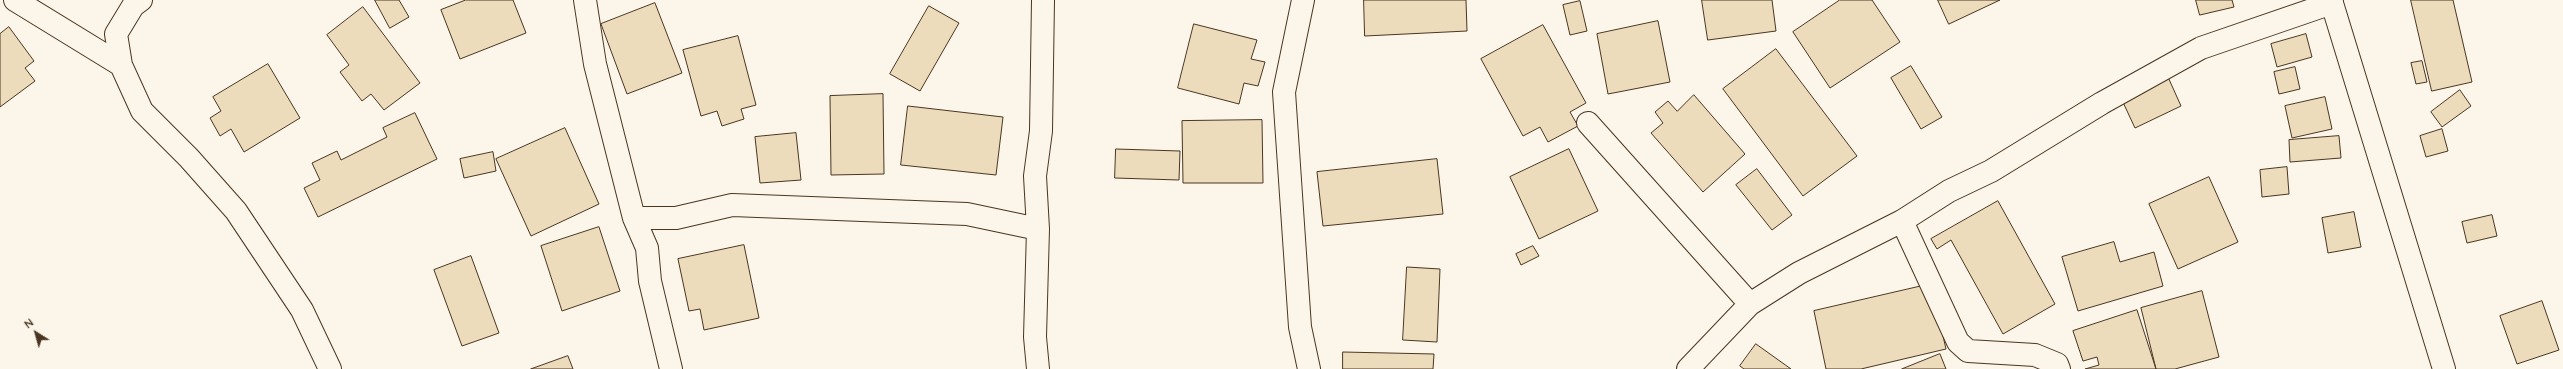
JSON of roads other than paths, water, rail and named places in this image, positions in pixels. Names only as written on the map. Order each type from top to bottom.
[{"type":"street","points":[[15,0],[121,65]]},
{"type":"street","points":[[141,0],[133,6],[116,34],[121,65],[142,111],[190,158],[236,211],[302,310],[330,369]]},
{"type":"street","points":[[584,0],[595,64],[634,218],[648,248],[650,281],[671,369]]},
{"type":"street","points":[[1038,369],[1035,337],[1038,229],[1035,176],[1041,131],[1043,0]]},
{"type":"street","points":[[1303,0],[1284,92],[1300,327],[1308,369]]},
{"type":"street","points":[[1688,369],[1750,304],[1800,273],[1902,220],[1950,191],[1992,171],[2102,103],[2201,48],[2332,2],[2444,369]]},
{"type":"street","points":[[1588,123],[1750,304]]},
{"type":"street","points":[[634,218],[676,218],[732,205],[968,214],[1038,229]]},
{"type":"street","points":[[1902,220],[1958,342],[1968,351],[2035,355],[2057,364],[2059,369]]}]
